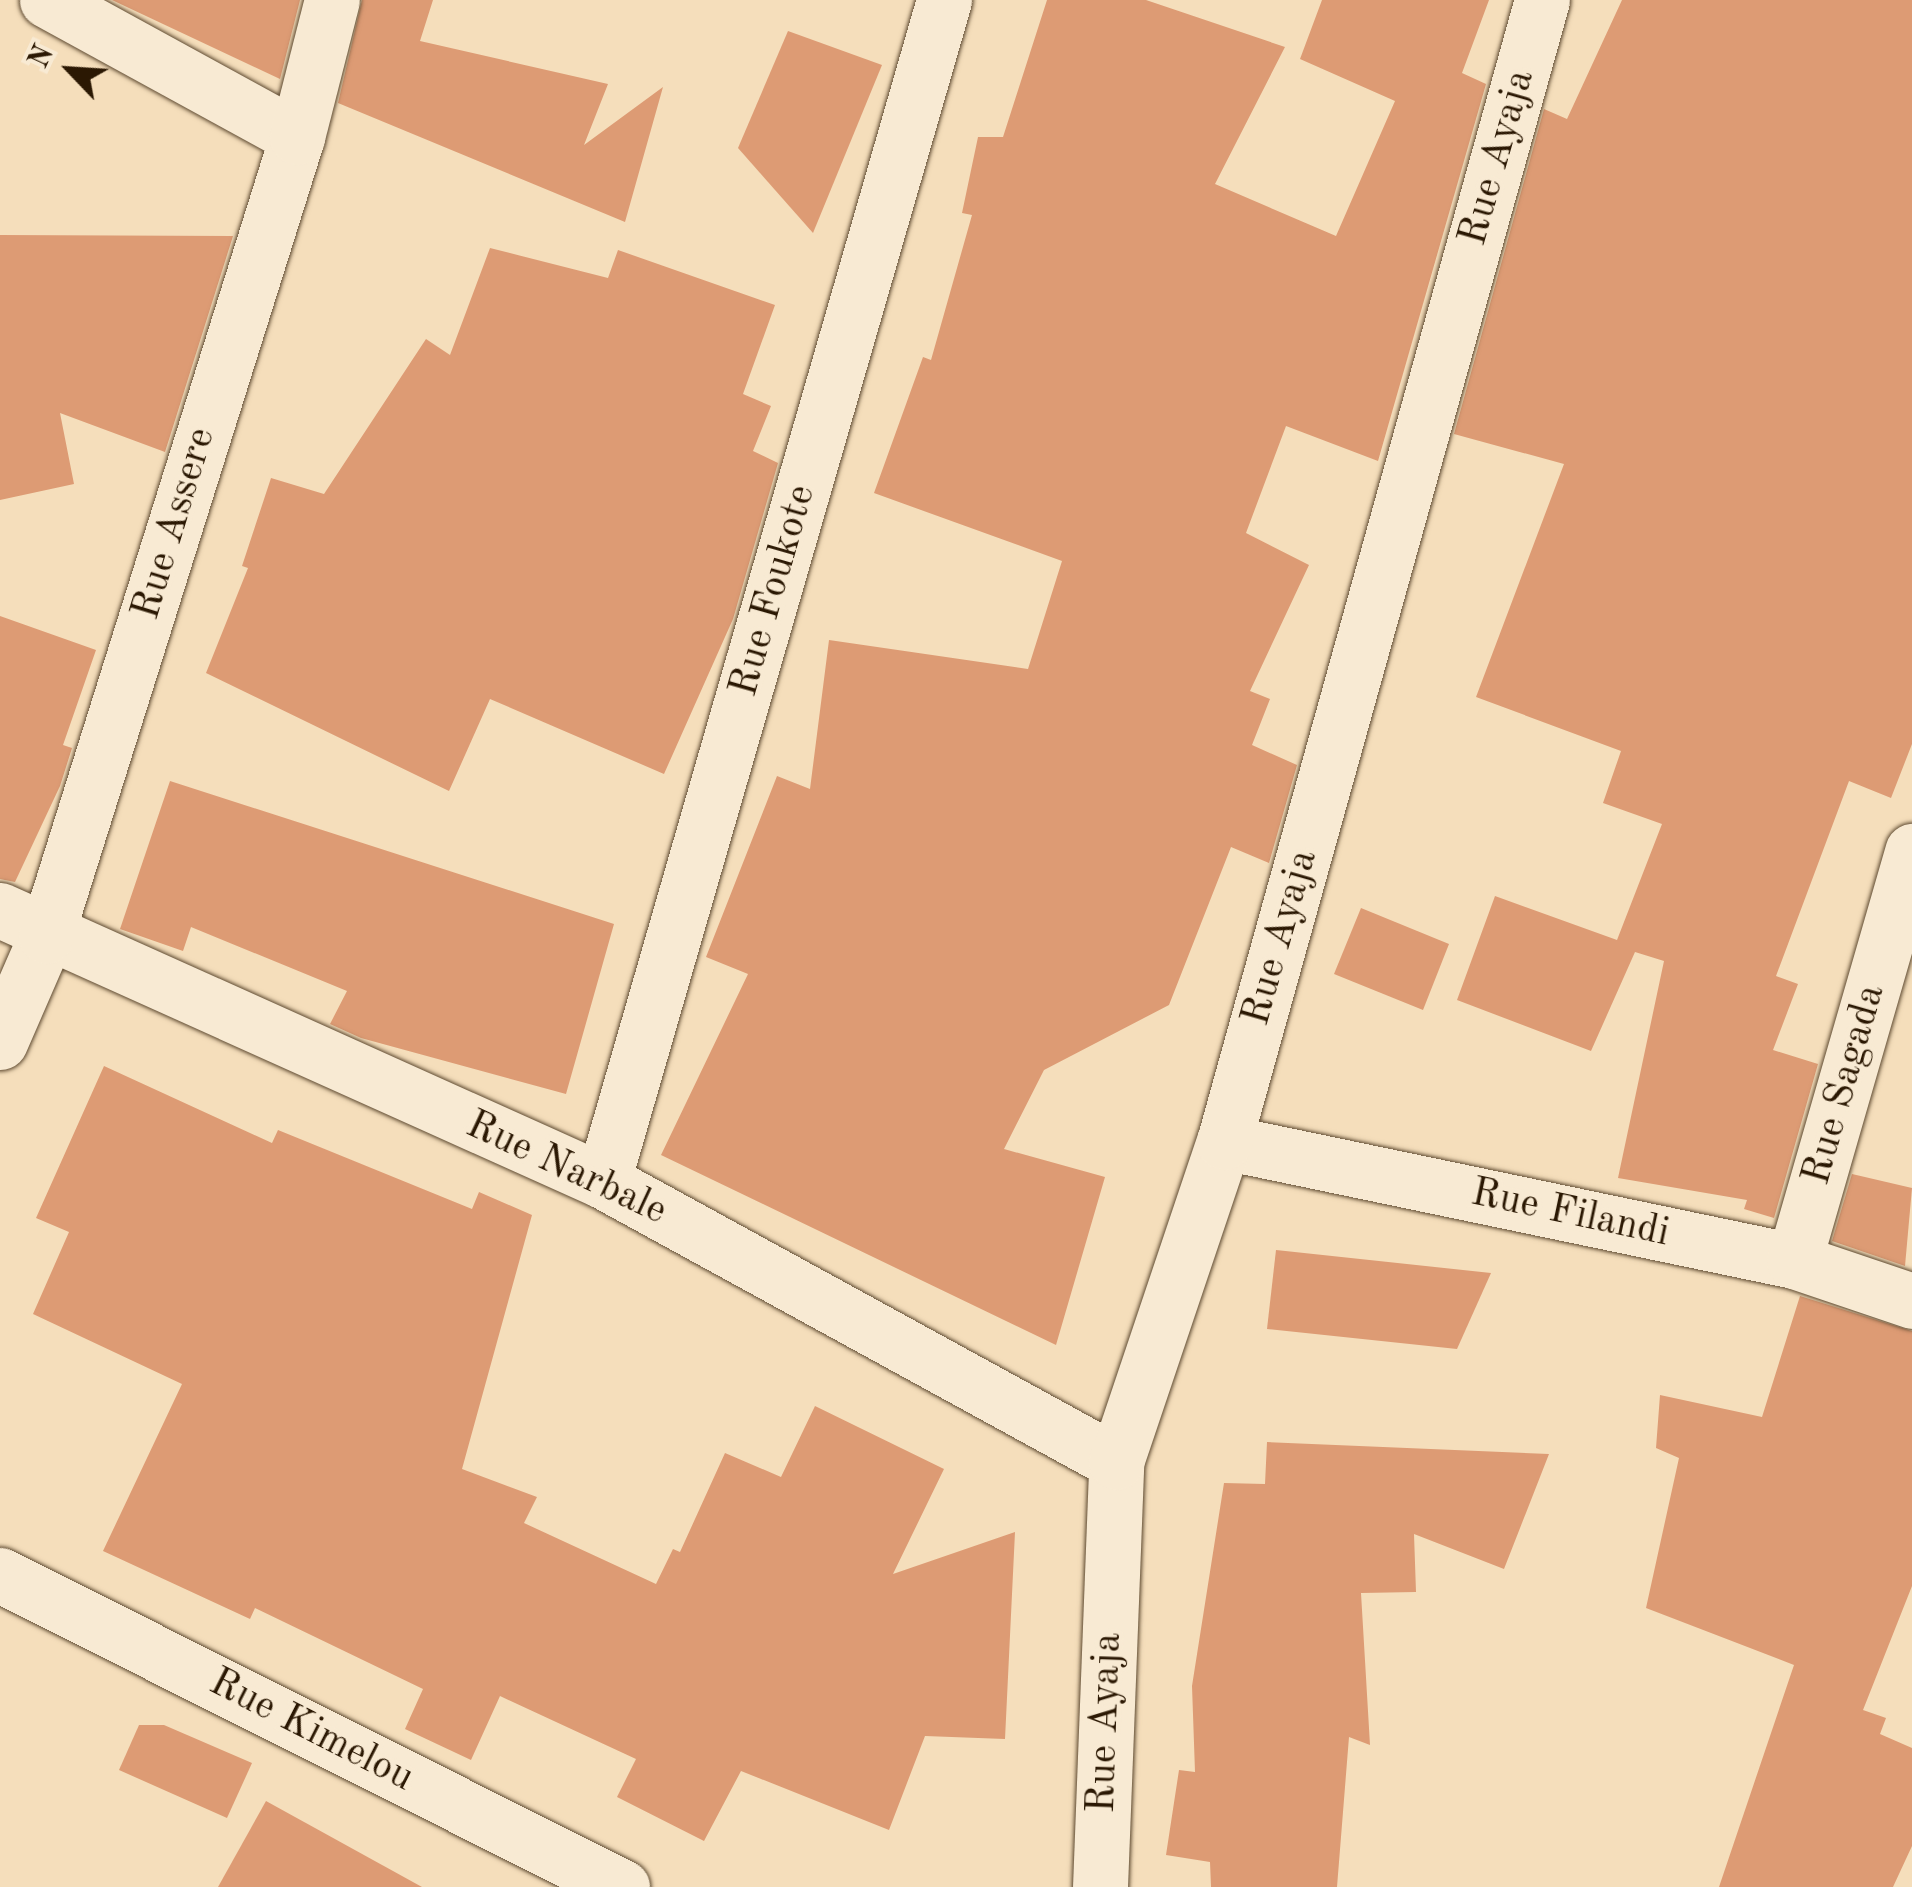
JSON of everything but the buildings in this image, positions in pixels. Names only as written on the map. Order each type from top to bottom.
[{"type":"street","points":[[48,0],[296,137]]},
{"type":"street","name":"Rue Assere","points":[[0,1042],[23,923],[296,137],[332,0]]},
{"type":"street","name":"Rue Foukote","points":[[603,1181],[944,0]]},
{"type":"street","name":"Rue Ayaja","points":[[1100,1887],[1116,1462],[1224,1142],[1542,0]]},
{"type":"street","name":"Rue Sagada","points":[[1794,1261],[1912,851]]},
{"type":"street","name":"Rue Narbale","points":[[23,923],[603,1181],[1116,1462]]},
{"type":"street","name":"Rue Filandi","points":[[1224,1142],[1794,1261],[1912,1301]]},
{"type":"street","name":"Rue Kimelou","points":[[0,1575],[622,1887]]}]
